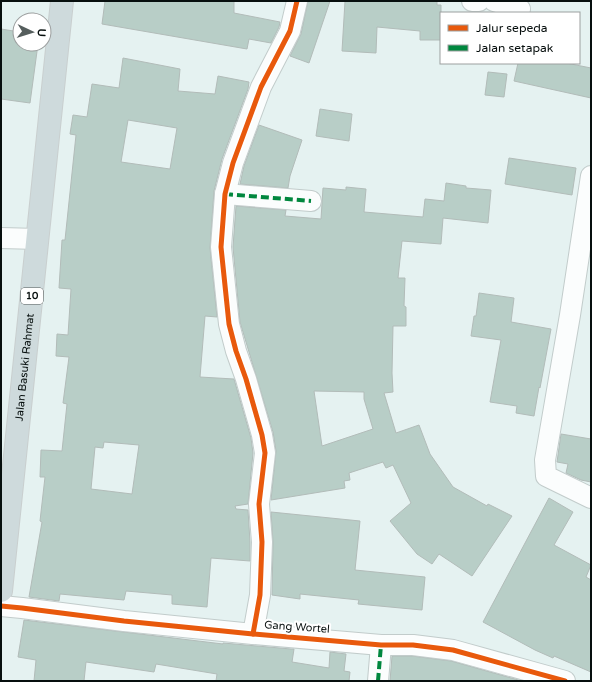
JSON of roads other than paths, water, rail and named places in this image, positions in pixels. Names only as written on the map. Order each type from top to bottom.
[{"type":"highway","name":"Jalan Basuki Rahmat","points":[[1,591],[62,1]]},
{"type":"street","points":[[253,634],[260,595],[262,542],[259,504],[265,453],[260,428],[229,324],[221,247],[225,194],[233,163],[261,87],[290,31],[297,1]]},
{"type":"street","points":[[472,1],[479,1]]},
{"type":"street","points":[[494,1],[520,9]]},
{"type":"street","points":[[591,176],[570,315],[544,460],[546,476],[591,498]]},
{"type":"street","points":[[225,194],[311,201]]},
{"type":"street","points":[[1,238],[38,239]]},
{"type":"street","name":"Gang Wortel","points":[[1,606],[124,621],[253,634],[453,650],[534,677],[565,681]]},
{"type":"street","points":[[378,681],[381,645]]}]
